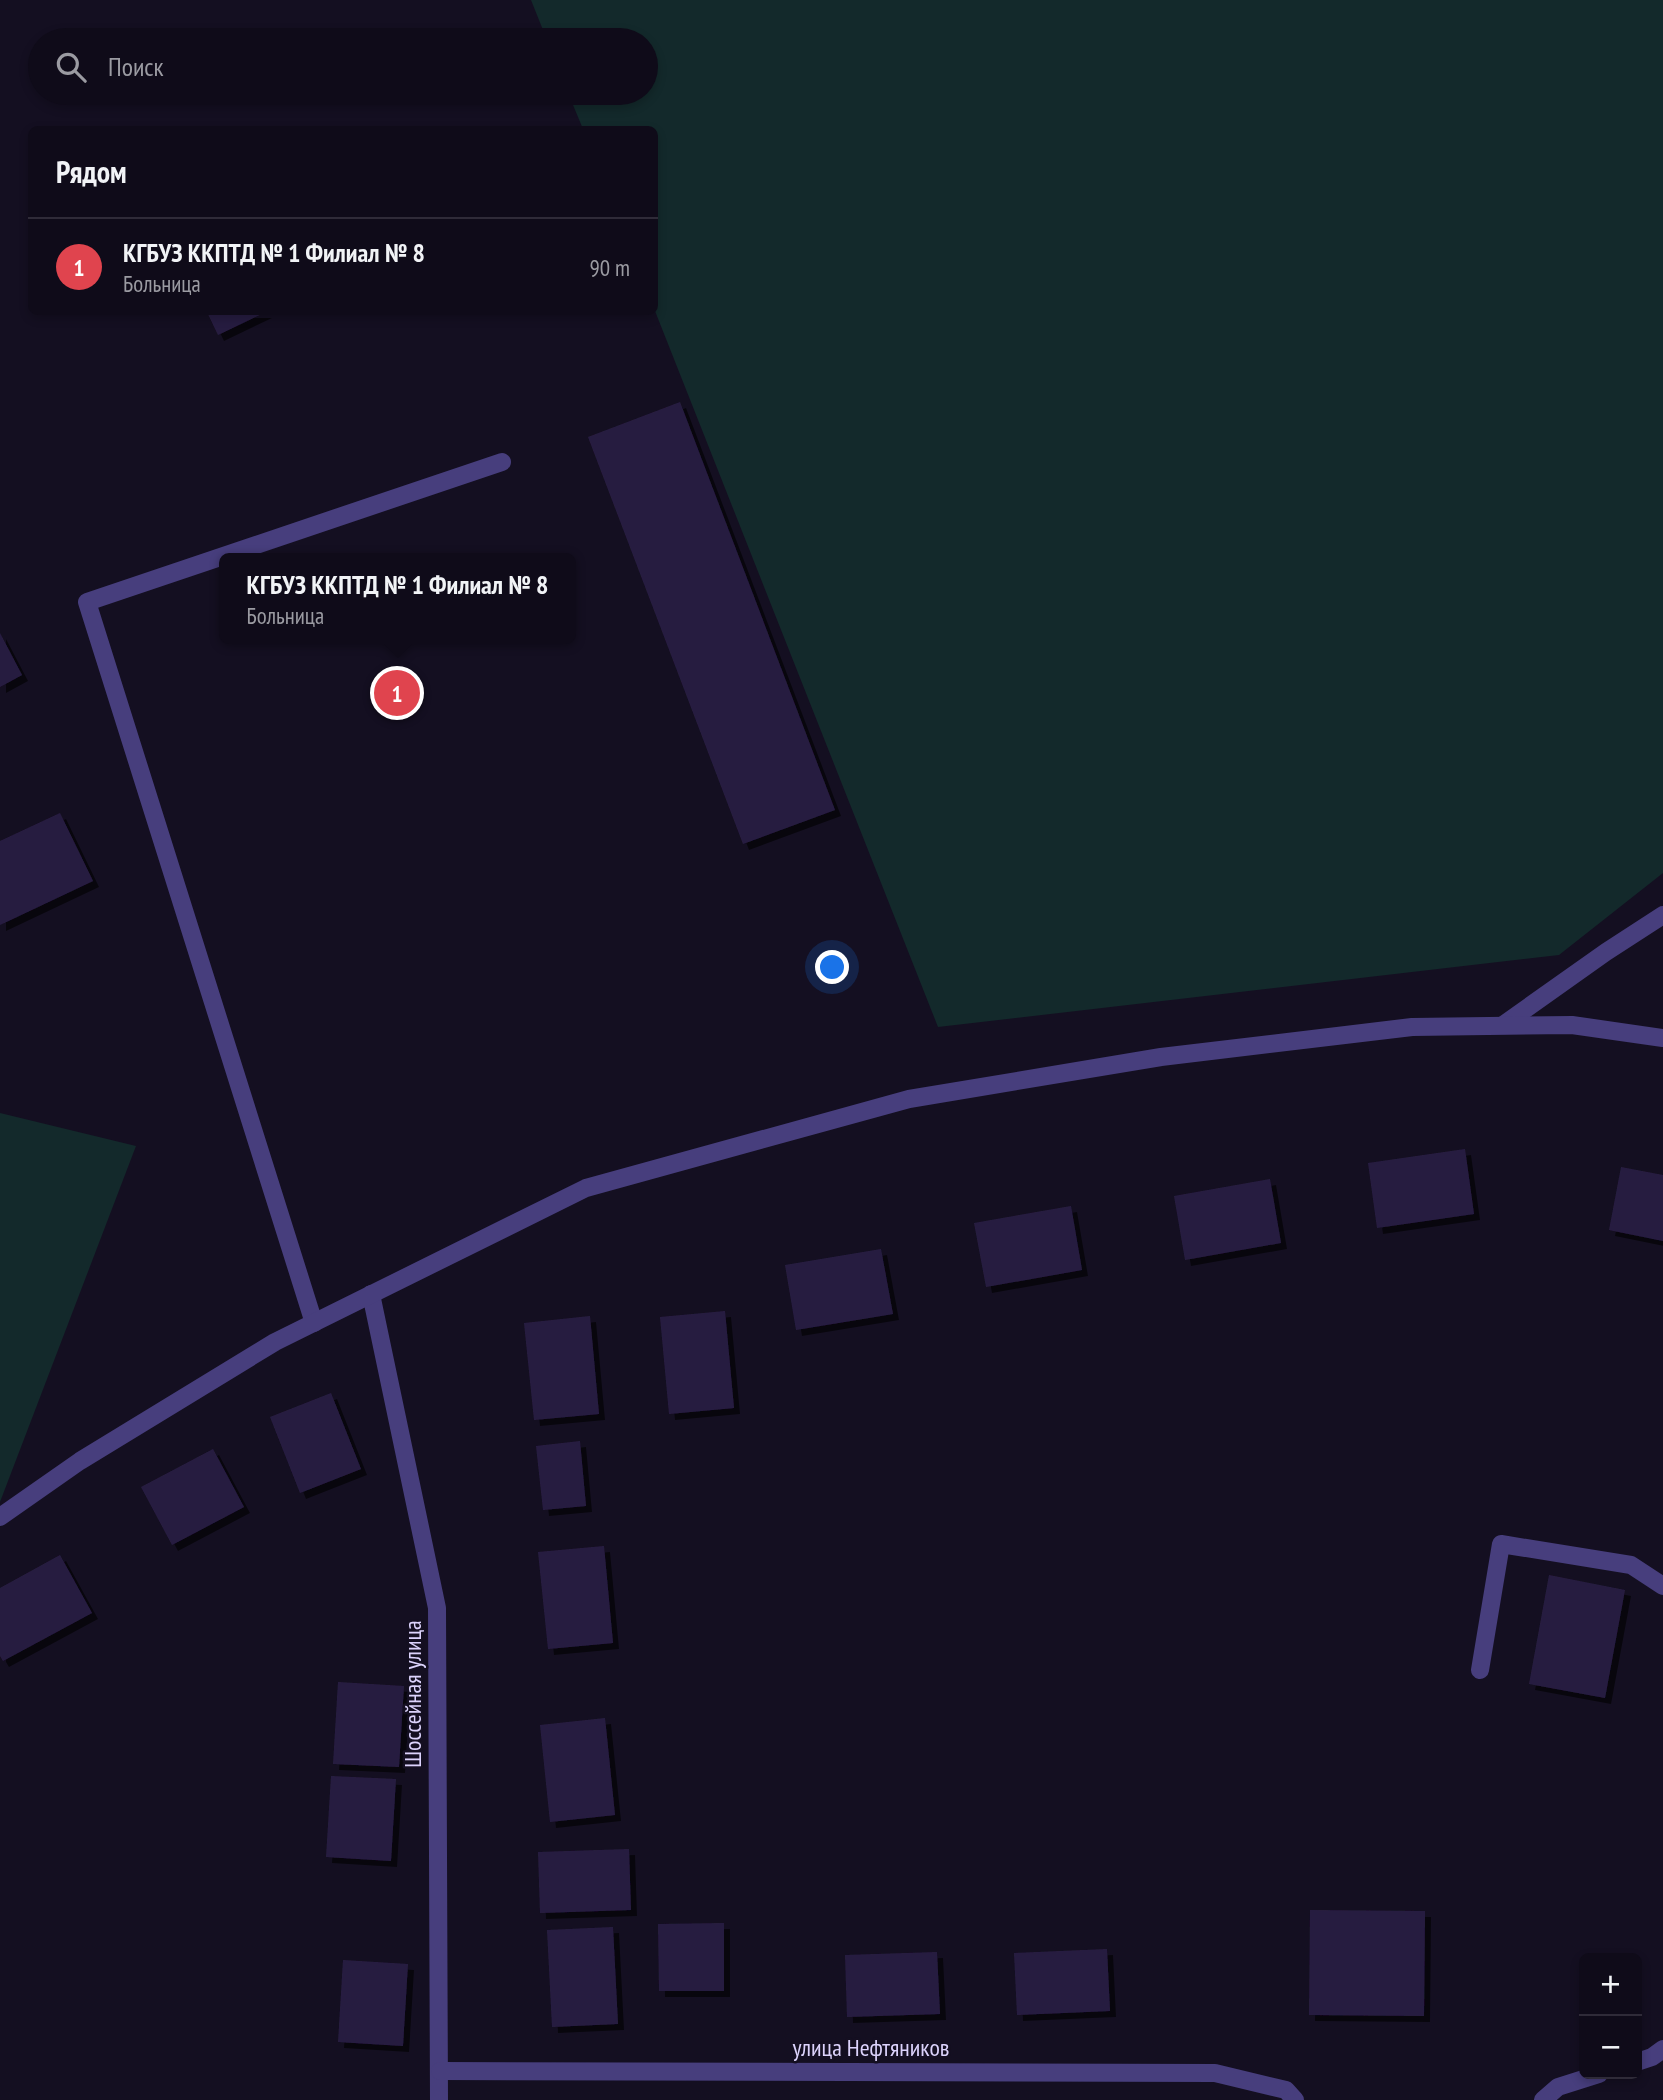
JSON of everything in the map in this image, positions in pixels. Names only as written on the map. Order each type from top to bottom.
[{"type":"street","points":[[232,553],[502,462]]},
{"type":"street","points":[[219,557],[87,602],[314,1323]]},
{"type":"street","points":[[1503,1025],[1663,915]]},
{"type":"street","points":[[0,1517],[80,1461],[275,1342],[586,1188],[909,1099],[1161,1057],[1412,1027],[1572,1025],[1663,1038]]},
{"type":"street","name":"Шоссейная улица","points":[[371,1294],[437,1608],[439,2100]]},
{"type":"street","points":[[1480,1670],[1500,1544],[1632,1566],[1663,1586]]},
{"type":"street","points":[[1642,2060],[1663,2049]]},
{"type":"street","name":"улица Нефтяников","points":[[440,2071],[1216,2073],[1286,2090],[1295,2100]]},
{"type":"street","points":[[1543,2100],[1558,2087],[1583,2079]]},
{"type":"green space","points":[[531,0],[1663,0],[1663,873],[1559,955],[938,1027],[657,315],[658,126],[582,126],[573,105],[658,105],[658,28],[542,28]]},
{"type":"green space","points":[[0,1113],[136,1146],[0,1502]]},
{"type":"building","points":[[208,315],[260,315],[218,335]]},
{"type":"building","points":[[680,402],[835,810],[743,844],[588,437]]},
{"type":"building","points":[[0,633],[22,675],[0,687]]},
{"type":"building","points":[[60,813],[93,881],[0,925],[0,841]]},
{"type":"building","points":[[1465,1149],[1474,1214],[1377,1228],[1368,1163]]},
{"type":"building","points":[[1621,1167],[1663,1175],[1663,1241],[1609,1230]]},
{"type":"building","points":[[1270,1179],[1281,1243],[1185,1260],[1174,1196]]},
{"type":"building","points":[[1071,1206],[1082,1270],[986,1287],[974,1223]]},
{"type":"building","points":[[881,1249],[893,1314],[796,1330],[785,1265]]},
{"type":"building","points":[[725,1311],[734,1408],[669,1414],[660,1317]]},
{"type":"building","points":[[590,1316],[599,1414],[534,1420],[524,1323]]},
{"type":"building","points":[[331,1393],[361,1469],[300,1493],[270,1417]]},
{"type":"building","points":[[580,1441],[586,1506],[543,1510],[536,1446]]},
{"type":"building","points":[[213,1449],[244,1507],[172,1545],[141,1487]]},
{"type":"building","points":[[604,1546],[613,1643],[548,1649],[538,1552]]},
{"type":"building","points":[[60,1555],[92,1613],[3,1661],[0,1656],[0,1588]]},
{"type":"building","points":[[1549,1575],[1625,1590],[1605,1698],[1529,1684]]},
{"type":"building","points":[[338,1682],[404,1686],[399,1767],[333,1764]]},
{"type":"building","points":[[605,1718],[615,1815],[550,1822],[540,1725]]},
{"type":"building","points":[[331,1776],[396,1779],[391,1861],[326,1857]]},
{"type":"building","points":[[629,1849],[631,1910],[540,1913],[538,1852]]},
{"type":"building","points":[[1310,1910],[1425,1911],[1424,2016],[1309,2015]]},
{"type":"building","points":[[724,1923],[724,1991],[659,1991],[658,1924]]},
{"type":"building","points":[[613,1927],[618,2024],[552,2027],[547,1930]]},
{"type":"building","points":[[1107,1949],[1110,2011],[1017,2015],[1014,1953]]},
{"type":"building","points":[[937,1952],[940,2014],[847,2017],[845,1955]]},
{"type":"building","points":[[343,1960],[408,1964],[403,2046],[338,2042]]},
{"type":"place","name":"КГБУЗ ККПТД № 1 Филиал № 8","points":[[397,693]]}]
